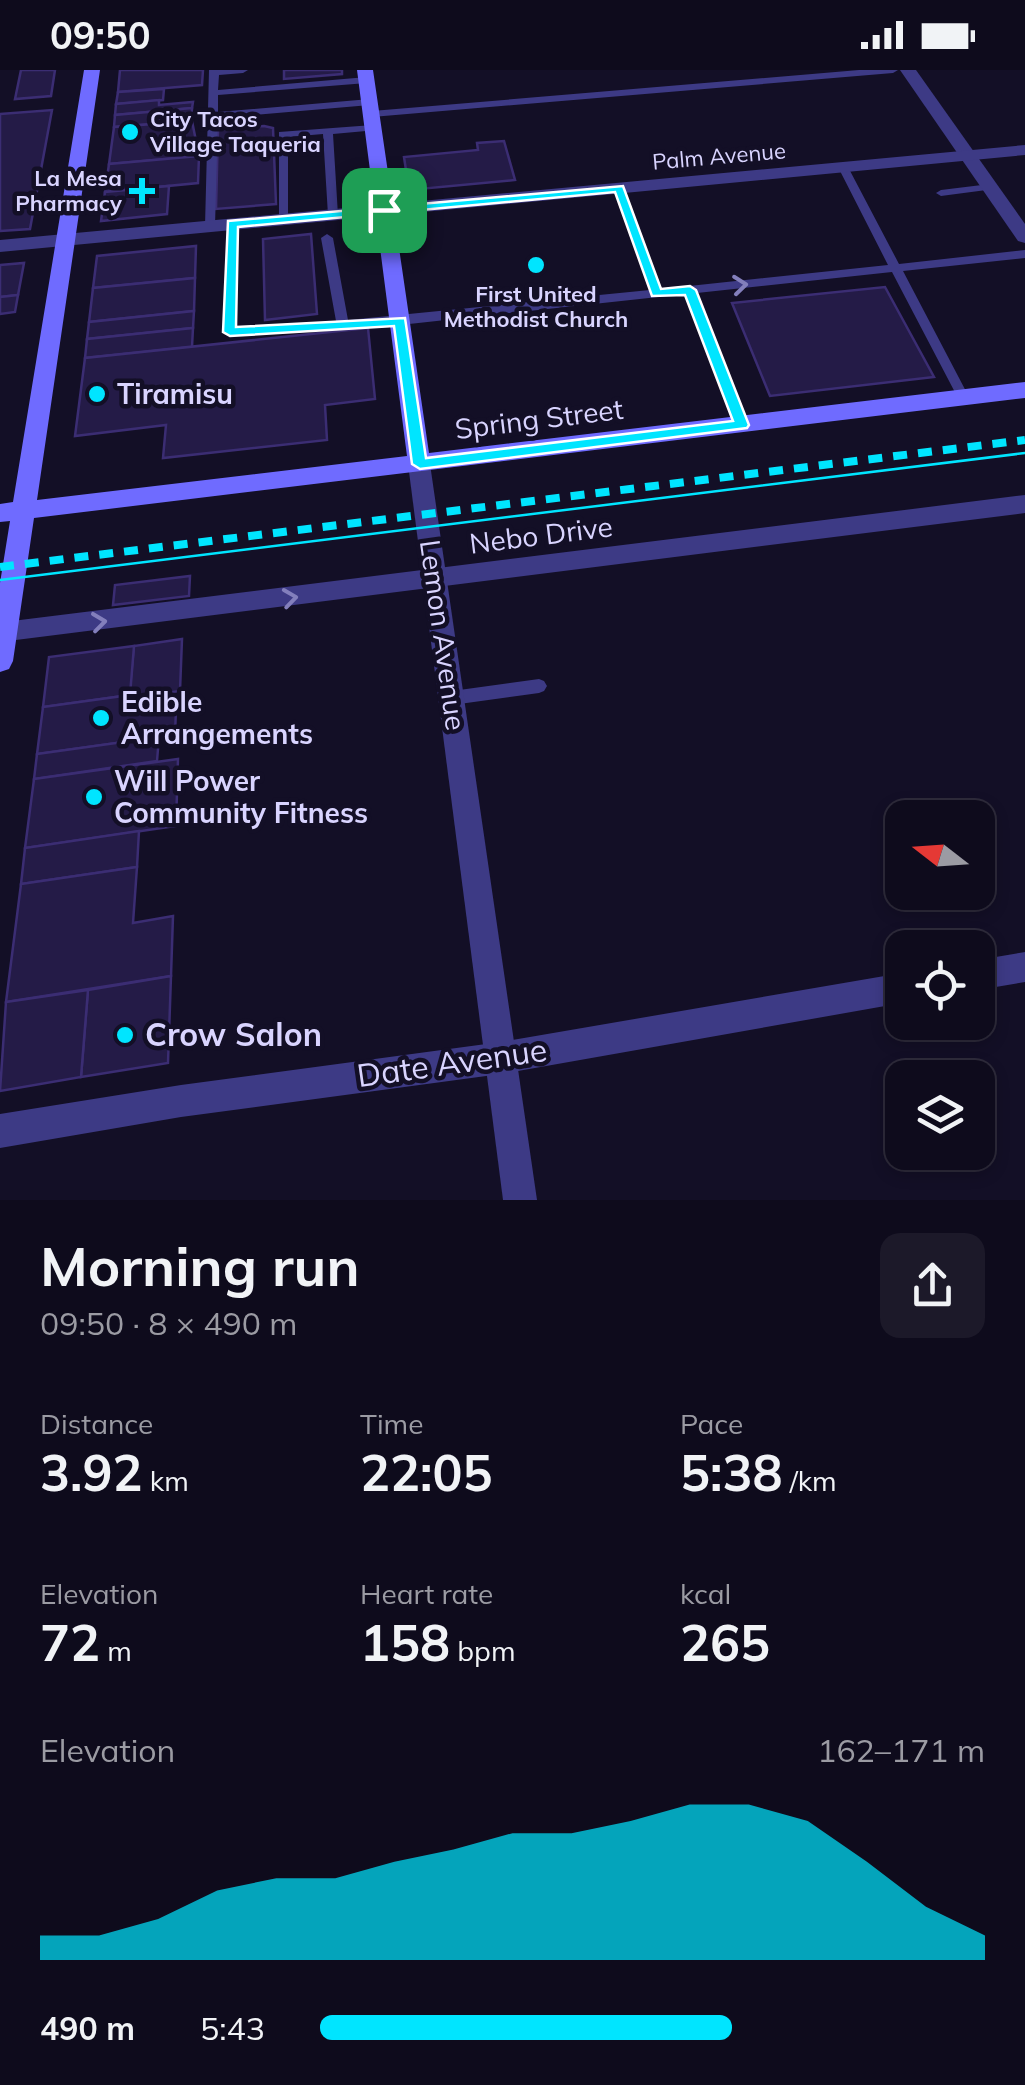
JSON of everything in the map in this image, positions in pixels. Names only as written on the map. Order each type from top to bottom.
[{"type":"main road","points":[[0,661],[11,511],[68,238],[92,70]]},
{"type":"main road","name":"Lemon Avenue","points":[[366,75],[420,464]]},
{"type":"main road","name":"Spring Street","points":[[11,511],[1025,390]]},
{"type":"street","points":[[908,70],[1025,238]]},
{"type":"street","name":"Palm Avenue","points":[[0,246],[1025,150]]},
{"type":"street","name":"Lemon Avenue","points":[[420,464],[520,1200]]},
{"type":"street","name":"Nebo Drive","points":[[4,633],[1025,504]]},
{"type":"street","points":[[995,972],[1025,966]]},
{"type":"street","name":"Date Avenue","points":[[0,1131],[181,1101],[501,1058],[885,991]]},
{"type":"lane","points":[[210,226],[214,71],[243,70]]},
{"type":"lane","points":[[213,115],[372,114],[894,70]]},
{"type":"lane","points":[[214,93],[366,75]]},
{"type":"lane","points":[[282,219],[284,134],[328,131],[372,114]]},
{"type":"lane","points":[[328,131],[333,215]]},
{"type":"lane","points":[[843,167],[963,397]]},
{"type":"lane","points":[[941,193],[990,187]]},
{"type":"lane","points":[[619,188],[657,294]]},
{"type":"lane","points":[[232,224],[230,332],[400,321],[1025,254]]},
{"type":"lane","points":[[327,238],[343,325]]},
{"type":"lane","points":[[690,290],[742,425]]},
{"type":"lane","points":[[452,698],[540,686]]},
{"type":"building","points":[[21,70],[55,70],[51,96],[15,99]]},
{"type":"building","points":[[120,70],[203,70],[202,85],[118,92]]},
{"type":"building","points":[[284,70],[342,70],[342,74],[284,79]]},
{"type":"building","points":[[164,89],[163,100],[116,104],[118,92]]},
{"type":"building","points":[[159,100],[159,105],[193,102],[192,108],[115,115],[116,104]]},
{"type":"building","points":[[192,108],[192,121],[114,127],[115,115]]},
{"type":"building","points":[[52,110],[30,229],[0,231],[0,114]]},
{"type":"building","points":[[192,121],[199,156],[109,164],[114,127]]},
{"type":"building","points":[[273,128],[276,204],[216,209],[218,130]]},
{"type":"building","points":[[504,141],[515,180],[409,190],[404,157],[478,150],[477,143]]},
{"type":"building","points":[[199,156],[198,183],[105,192],[109,164]]},
{"type":"building","points":[[169,186],[167,214],[101,221],[105,192]]},
{"type":"building","points":[[311,234],[317,314],[265,320],[263,239]]},
{"type":"building","points":[[196,246],[195,278],[93,288],[97,256]]},
{"type":"building","points":[[24,263],[18,295],[0,297],[0,265]]},
{"type":"building","points":[[195,278],[194,311],[89,322],[93,288]]},
{"type":"building","points":[[885,287],[934,377],[770,396],[732,303]]},
{"type":"building","points":[[18,295],[15,312],[0,314],[0,297]]},
{"type":"building","points":[[194,311],[193,328],[87,339],[89,322]]},
{"type":"building","points":[[193,328],[192,347],[85,358],[87,339]]},
{"type":"building","points":[[368,328],[375,399],[325,405],[327,440],[163,458],[166,425],[75,436],[85,358]]},
{"type":"building","points":[[190,576],[189,596],[113,605],[115,585]]},
{"type":"building","points":[[182,639],[180,691],[129,698],[134,646]]},
{"type":"building","points":[[134,646],[130,695],[43,707],[49,657]]},
{"type":"building","points":[[130,695],[128,715],[176,709],[175,735],[37,754],[43,707]]},
{"type":"building","points":[[159,737],[157,761],[34,779],[37,754]]},
{"type":"building","points":[[178,759],[176,826],[25,848],[34,779]]},
{"type":"building","points":[[139,831],[137,867],[21,884],[25,848]]},
{"type":"building","points":[[137,867],[133,923],[173,916],[171,976],[6,1002],[21,884]]},
{"type":"building","points":[[171,976],[168,1063],[81,1077],[88,990]]},
{"type":"building","points":[[88,990],[81,1077],[0,1091],[6,1002]]},
{"type":"tram line","points":[[0,580],[1025,453]]},
{"type":"railway","points":[[0,567],[1025,440]]},
{"type":"place","name":"City Tacos Village Taqueria","points":[[130,132]]},
{"type":"place","name":"La Mesa Pharmacy","points":[[142,191]]},
{"type":"place","name":"First United Methodist Church","points":[[536,265]]},
{"type":"place","name":"Tiramisu","points":[[97,394]]},
{"type":"place","name":"Edible Arrangements","points":[[101,718]]},
{"type":"place","name":"Will Power Community Fitness","points":[[94,797]]},
{"type":"place","name":"Crow Salon","points":[[125,1035]]},
{"type":"route","points":[[619,188],[657,294],[690,290],[742,425],[420,464],[400,321],[230,332],[232,224],[384,210],[619,188]]}]
